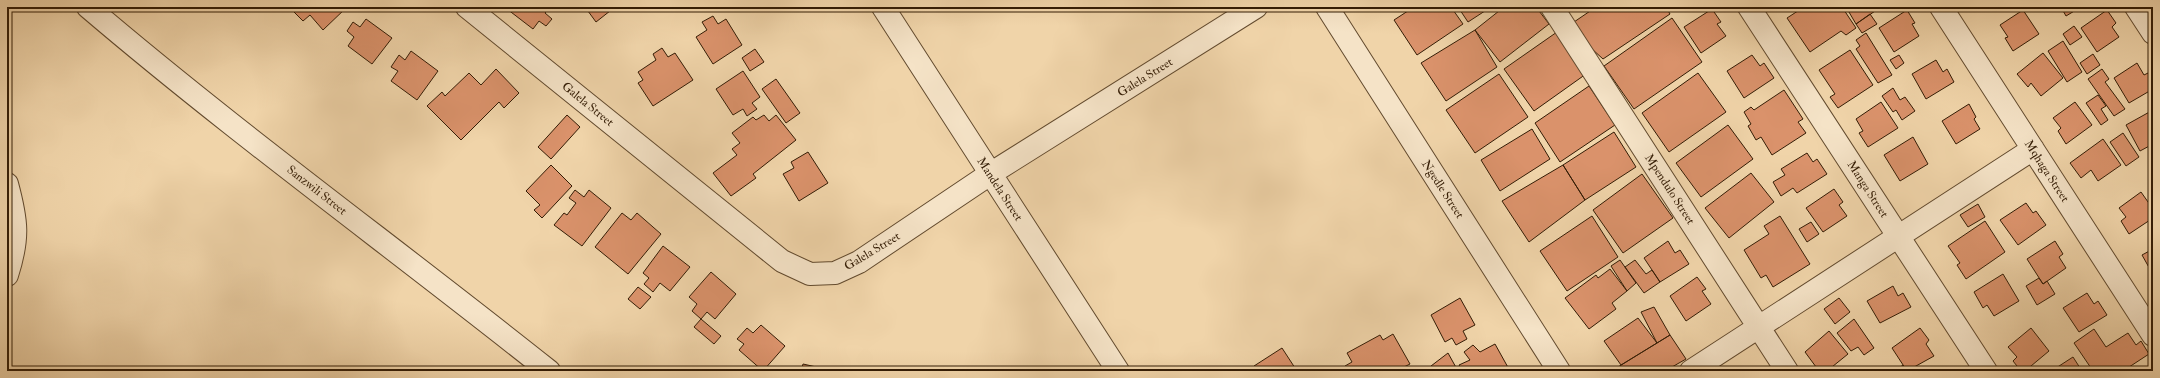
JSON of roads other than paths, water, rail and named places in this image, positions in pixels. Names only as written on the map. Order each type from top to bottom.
[{"type":"street","name":"Sanzwili Street","points":[[88,7],[372,234],[453,294],[549,371]]},
{"type":"street","name":"Galela Street","points":[[467,7],[782,261],[810,274],[835,273],[859,262],[990,174],[1256,7]]},
{"type":"street","name":"Mandela Street","points":[[883,7],[1118,371]]},
{"type":"street","name":"Ngedle Street","points":[[1327,7],[1559,371]]},
{"type":"street","name":"Mpendulo Street","points":[[1552,7],[1787,371]]},
{"type":"street","name":"Manga Street","points":[[1750,7],[1986,371]]},
{"type":"street","name":"Mqhaga Street","points":[[1941,7],[2153,335]]},
{"type":"street","points":[[2136,7],[2153,33]]},
{"type":"street","points":[[1691,371],[2033,149]]},
{"type":"street","points":[[7,184],[14,207],[17,232],[14,254],[7,274]]}]
